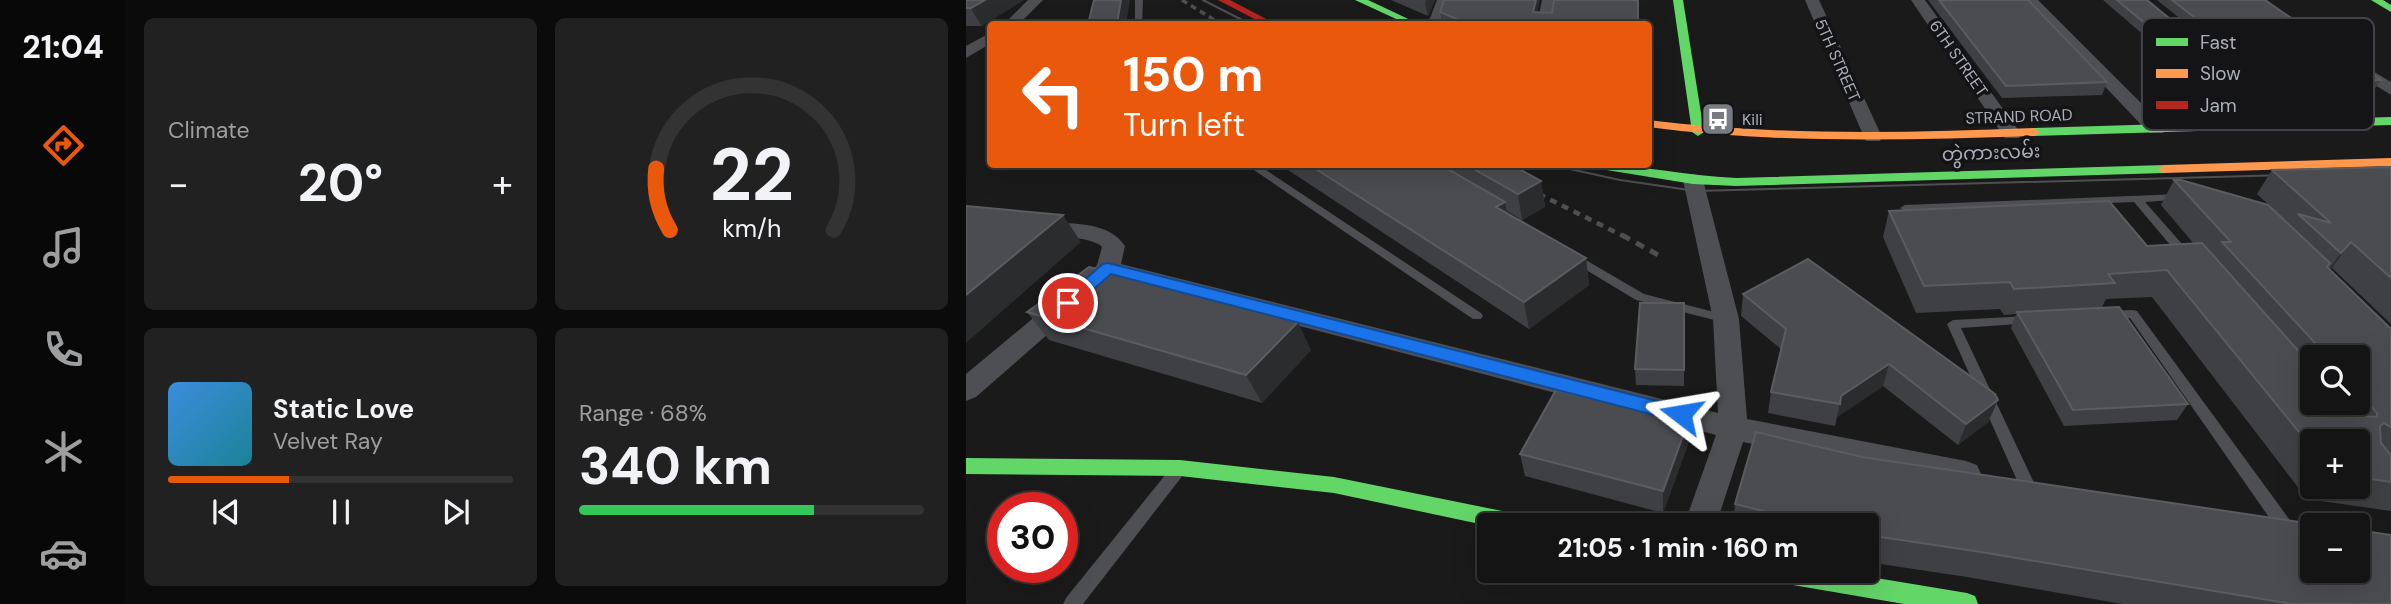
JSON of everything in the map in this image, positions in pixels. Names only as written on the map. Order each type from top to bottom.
[{"type":"main road","points":[[1223,0],[1265,21]]},
{"type":"main road","points":[[1678,0],[1698,132],[1785,148],[1904,143],[2391,137]]},
{"type":"main road","points":[[2376,0],[2391,9]]},
{"type":"main road","points":[[1354,5],[1376,21]]},
{"type":"main road","points":[[1354,5],[1405,21]]},
{"type":"main road","name":"STRAND ROAD","points":[[1652,112],[1698,132],[1741,121],[1824,120]]},
{"type":"main road","points":[[2114,113],[2140,112]]},
{"type":"main road","name":"STRAND ROAD","points":[[1993,117],[2063,115]]},
{"type":"main road","name":"STRAND ROAD","points":[[1652,124],[1698,132],[1747,136],[1867,124],[2012,134],[2142,129]]},
{"type":"main road","name":"တွဲကားလမ်း","points":[[1619,168],[1693,180],[1736,182],[2391,162]]},
{"type":"main road","points":[[966,466],[1180,468],[1334,485],[1477,515]]},
{"type":"main road","points":[[1841,583],[1967,604]]},
{"type":"street","points":[[1014,21],[1036,0]]},
{"type":"street","points":[[1436,21],[1444,0]]},
{"type":"street","points":[[1546,21],[1549,0]]},
{"type":"street","name":"5TH STREET","points":[[1812,0],[1867,124]]},
{"type":"street","name":"6TH STREET","points":[[1918,0],[1993,117],[2012,134]]},
{"type":"street","points":[[2030,0],[2140,112]]},
{"type":"street","points":[[966,53],[987,40]]},
{"type":"street","points":[[2374,78],[2391,90]]},
{"type":"street","points":[[1693,180],[1726,319],[1733,428],[1704,513]]},
{"type":"street","points":[[966,390],[1108,268],[1114,246],[1109,240],[1096,235],[1018,226]]},
{"type":"street","points":[[1108,268],[1733,428],[2018,485]]},
{"type":"street","points":[[2245,522],[2299,531]]},
{"type":"lane","points":[[1139,0],[1139,21]]},
{"type":"lane","points":[[1256,168],[1477,316]]},
{"type":"lane","points":[[1905,208],[2189,197]]},
{"type":"lane","points":[[2136,198],[2199,272]]},
{"type":"lane","points":[[1567,253],[1640,298],[1726,319]]},
{"type":"lane","points":[[2092,316],[2133,314],[2299,531]]},
{"type":"lane","points":[[2018,485],[1953,324],[2050,318]]},
{"type":"lane","points":[[1072,604],[1180,468]]},
{"type":"building","points":[[966,0],[985,0],[966,8]]},
{"type":"building","points":[[1094,0],[1121,0],[1118,21],[1089,21]]},
{"type":"building","points":[[1444,0],[1536,0],[1533,12],[1552,13],[1554,0],[1638,0],[1638,21],[1461,21],[1440,12]]},
{"type":"building","points":[[1939,0],[2028,0],[2107,82],[2006,86]]},
{"type":"building","points":[[2117,0],[2147,0],[2169,18],[2142,18],[2142,21]]},
{"type":"building","points":[[2172,0],[2265,0],[2291,18],[2195,18]]},
{"type":"building","points":[[2391,167],[2391,278],[2351,242],[2341,253],[2298,214],[2331,223],[2272,170]]},
{"type":"building","points":[[1314,168],[1446,168],[1505,202],[1496,207],[1586,258],[1524,302]]},
{"type":"building","points":[[1472,168],[1517,168],[1541,181],[1518,194]]},
{"type":"building","points":[[2174,180],[2268,205],[2330,263],[2327,267],[2391,329],[2391,427],[2384,423],[2380,426],[2381,443],[2391,455],[2391,482],[2370,479],[2370,429],[2300,429],[2300,433],[2167,270],[2108,274],[2115,283],[2014,289],[2010,282],[1924,286],[1889,211],[2109,201],[2147,246],[2202,243],[2300,353],[2300,415],[2377,417],[2370,405],[2370,345],[2317,345],[2222,242],[2231,242]]},
{"type":"building","points":[[966,206],[1063,215],[966,295]]},
{"type":"building","points":[[1808,259],[1995,394],[1998,400],[1966,424],[1889,364],[1841,396],[1840,404],[1771,392],[1786,329],[1743,294]]},
{"type":"building","points":[[1089,267],[1298,322],[1246,375],[1027,312]]},
{"type":"building","points":[[1640,303],[1684,303],[1684,370],[1635,369]]},
{"type":"building","points":[[2119,307],[2188,404],[2073,410],[2017,312]]},
{"type":"building","points":[[1556,390],[1688,422],[1663,491],[1520,454]]},
{"type":"building","points":[[1756,432],[1862,457],[2300,522],[2300,583],[2370,583],[2370,532],[2391,535],[2391,604],[2292,604],[1879,537],[1879,513],[1771,513],[1735,504]]},
{"type":"tram line","points":[[1203,0],[1244,21]]},
{"type":"tram line","points":[[1565,168],[1620,180],[1696,191],[2287,175]]},
{"type":"railway","points":[[1182,0],[1216,21]]},
{"type":"railway","points":[[1527,188],[1625,237]]},
{"type":"railway","points":[[1622,235],[1660,256]]},
{"type":"traffic: fast","points":[[1360,0],[1407,21]]},
{"type":"traffic: fast","points":[[1678,0],[1698,132]]},
{"type":"traffic: fast","points":[[2376,0],[2391,9]]},
{"type":"traffic: fast","points":[[2374,122],[2391,121]]},
{"type":"traffic: fast","points":[[2034,132],[2142,129]]},
{"type":"traffic: fast","points":[[1619,168],[1693,180],[1736,182],[2164,169]]},
{"type":"traffic: fast","points":[[966,466],[1180,468],[1334,485],[1477,515]]},
{"type":"traffic: fast","points":[[1841,583],[1967,604]]},
{"type":"traffic: slow","points":[[1652,124],[1792,136],[2034,132]]},
{"type":"traffic: slow","points":[[2164,169],[2391,162]]},
{"type":"traffic: jam","points":[[1223,0],[1265,21]]},
{"type":"place","name":"Kili","points":[[1718,119]]},
{"type":"route","points":[[1068,303],[1108,268],[1681,414]]}]
